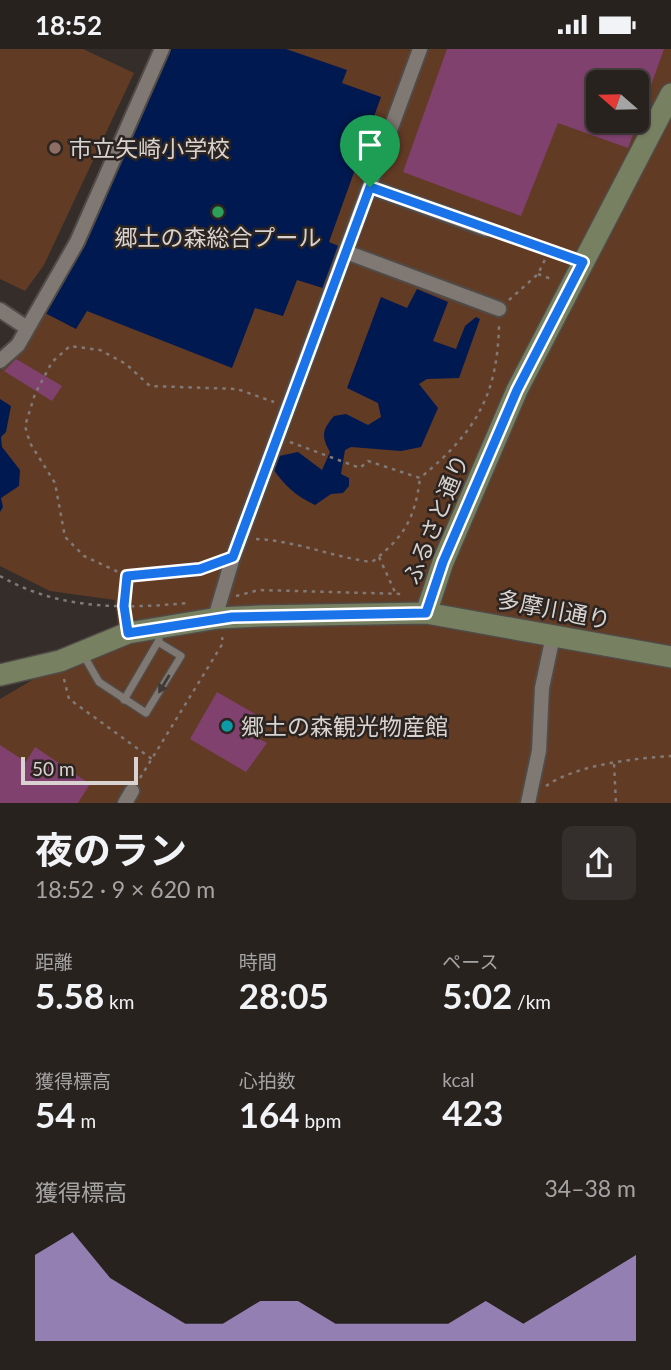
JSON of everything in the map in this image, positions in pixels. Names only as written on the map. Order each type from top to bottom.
[{"type":"street","points":[[0,361],[18,345],[77,242],[162,49]]},
{"type":"street","points":[[217,611],[233,557],[420,49]]},
{"type":"street","name":"ふるさと通り","points":[[0,675],[60,661],[128,633],[160,635],[232,617],[426,613],[443,562],[517,390],[671,94]]},
{"type":"street","points":[[370,187],[486,229]]},
{"type":"street","points":[[346,252],[499,309]]},
{"type":"street","points":[[0,310],[27,328]]},
{"type":"street","name":"多摩川通り","points":[[426,613],[671,657]]},
{"type":"street","points":[[529,800],[538,751],[542,688],[553,636]]},
{"type":"lane","points":[[82,653],[99,682],[124,700],[146,713],[181,656],[160,635],[124,700]]},
{"type":"path","points":[[486,229],[583,262]]},
{"type":"path","points":[[239,541],[296,543],[337,557],[372,562],[394,545],[408,527],[420,478],[474,425],[488,398],[499,356],[499,309],[538,274],[550,249]]},
{"type":"path","points":[[233,557],[200,569],[127,576],[84,555],[65,537],[55,483],[30,443],[25,426],[35,394],[52,362],[70,346],[100,350],[126,365],[150,386],[237,390],[289,407]]},
{"type":"path","points":[[277,437],[360,467],[368,461],[420,478]]},
{"type":"path","points":[[379,557],[396,593]]},
{"type":"path","points":[[127,576],[124,606],[128,633]]},
{"type":"path","points":[[129,797],[223,643],[221,635]]},
{"type":"path","points":[[60,661],[69,699],[152,759]]},
{"type":"path","points":[[529,800],[555,779],[614,763],[671,756]]},
{"type":"path","points":[[614,763],[616,803]]},
{"type":"shaded area","name":"市立矢崎小学校","points":[[0,49],[83,49],[134,73],[44,265],[25,291],[0,279]]},
{"type":"shaded area","points":[[168,49],[671,49],[671,803],[0,803],[0,699],[51,669],[120,644],[115,600],[50,591],[0,566],[0,371],[26,349],[113,173]]},
{"type":"water","name":"郷土の森総合プール","points":[[171,49],[286,49],[347,70],[342,83],[381,97],[329,242],[341,247],[326,289],[297,280],[283,316],[255,308],[232,368],[87,311],[76,329],[43,312],[111,181]]},
{"type":"water","points":[[417,289],[448,302],[433,341],[456,349],[465,326],[476,317],[480,319],[459,378],[427,379],[419,384],[438,408],[421,447],[401,451],[351,447],[345,450],[341,474],[349,478],[349,486],[343,493],[331,494],[315,505],[291,490],[273,469],[279,456],[298,452],[322,470],[330,452],[324,433],[334,416],[346,414],[368,425],[381,417],[378,403],[347,388],[381,297],[407,308]]},
{"type":"water","points":[[0,399],[11,406],[6,432],[1,437],[2,447],[20,470],[19,486],[1,498],[3,507],[0,512]]},
{"type":"building","points":[[447,49],[664,49],[649,91],[649,70],[586,70],[586,133],[558,123],[521,216],[403,172]]},
{"type":"building","points":[[586,133],[634,133],[628,148]]},
{"type":"building","points":[[16,359],[62,386],[52,401],[4,371]]},
{"type":"building","name":"郷土の森観光物産館","points":[[217,692],[262,718],[252,735],[267,743],[246,772],[190,739]]},
{"type":"building","points":[[0,745],[26,762],[35,747],[90,784],[78,803],[0,803]]},
{"type":"place","name":"市立矢崎小学校","points":[[55,148]]},
{"type":"place","name":"郷土の森総合プール","points":[[218,212]]},
{"type":"place","name":"郷土の森観光物産館","points":[[227,726]]},
{"type":"route","points":[[370,187],[583,262],[517,390],[443,562],[426,613],[232,617],[128,633],[124,606],[127,576],[170,574],[200,569],[233,557],[370,187]]}]
